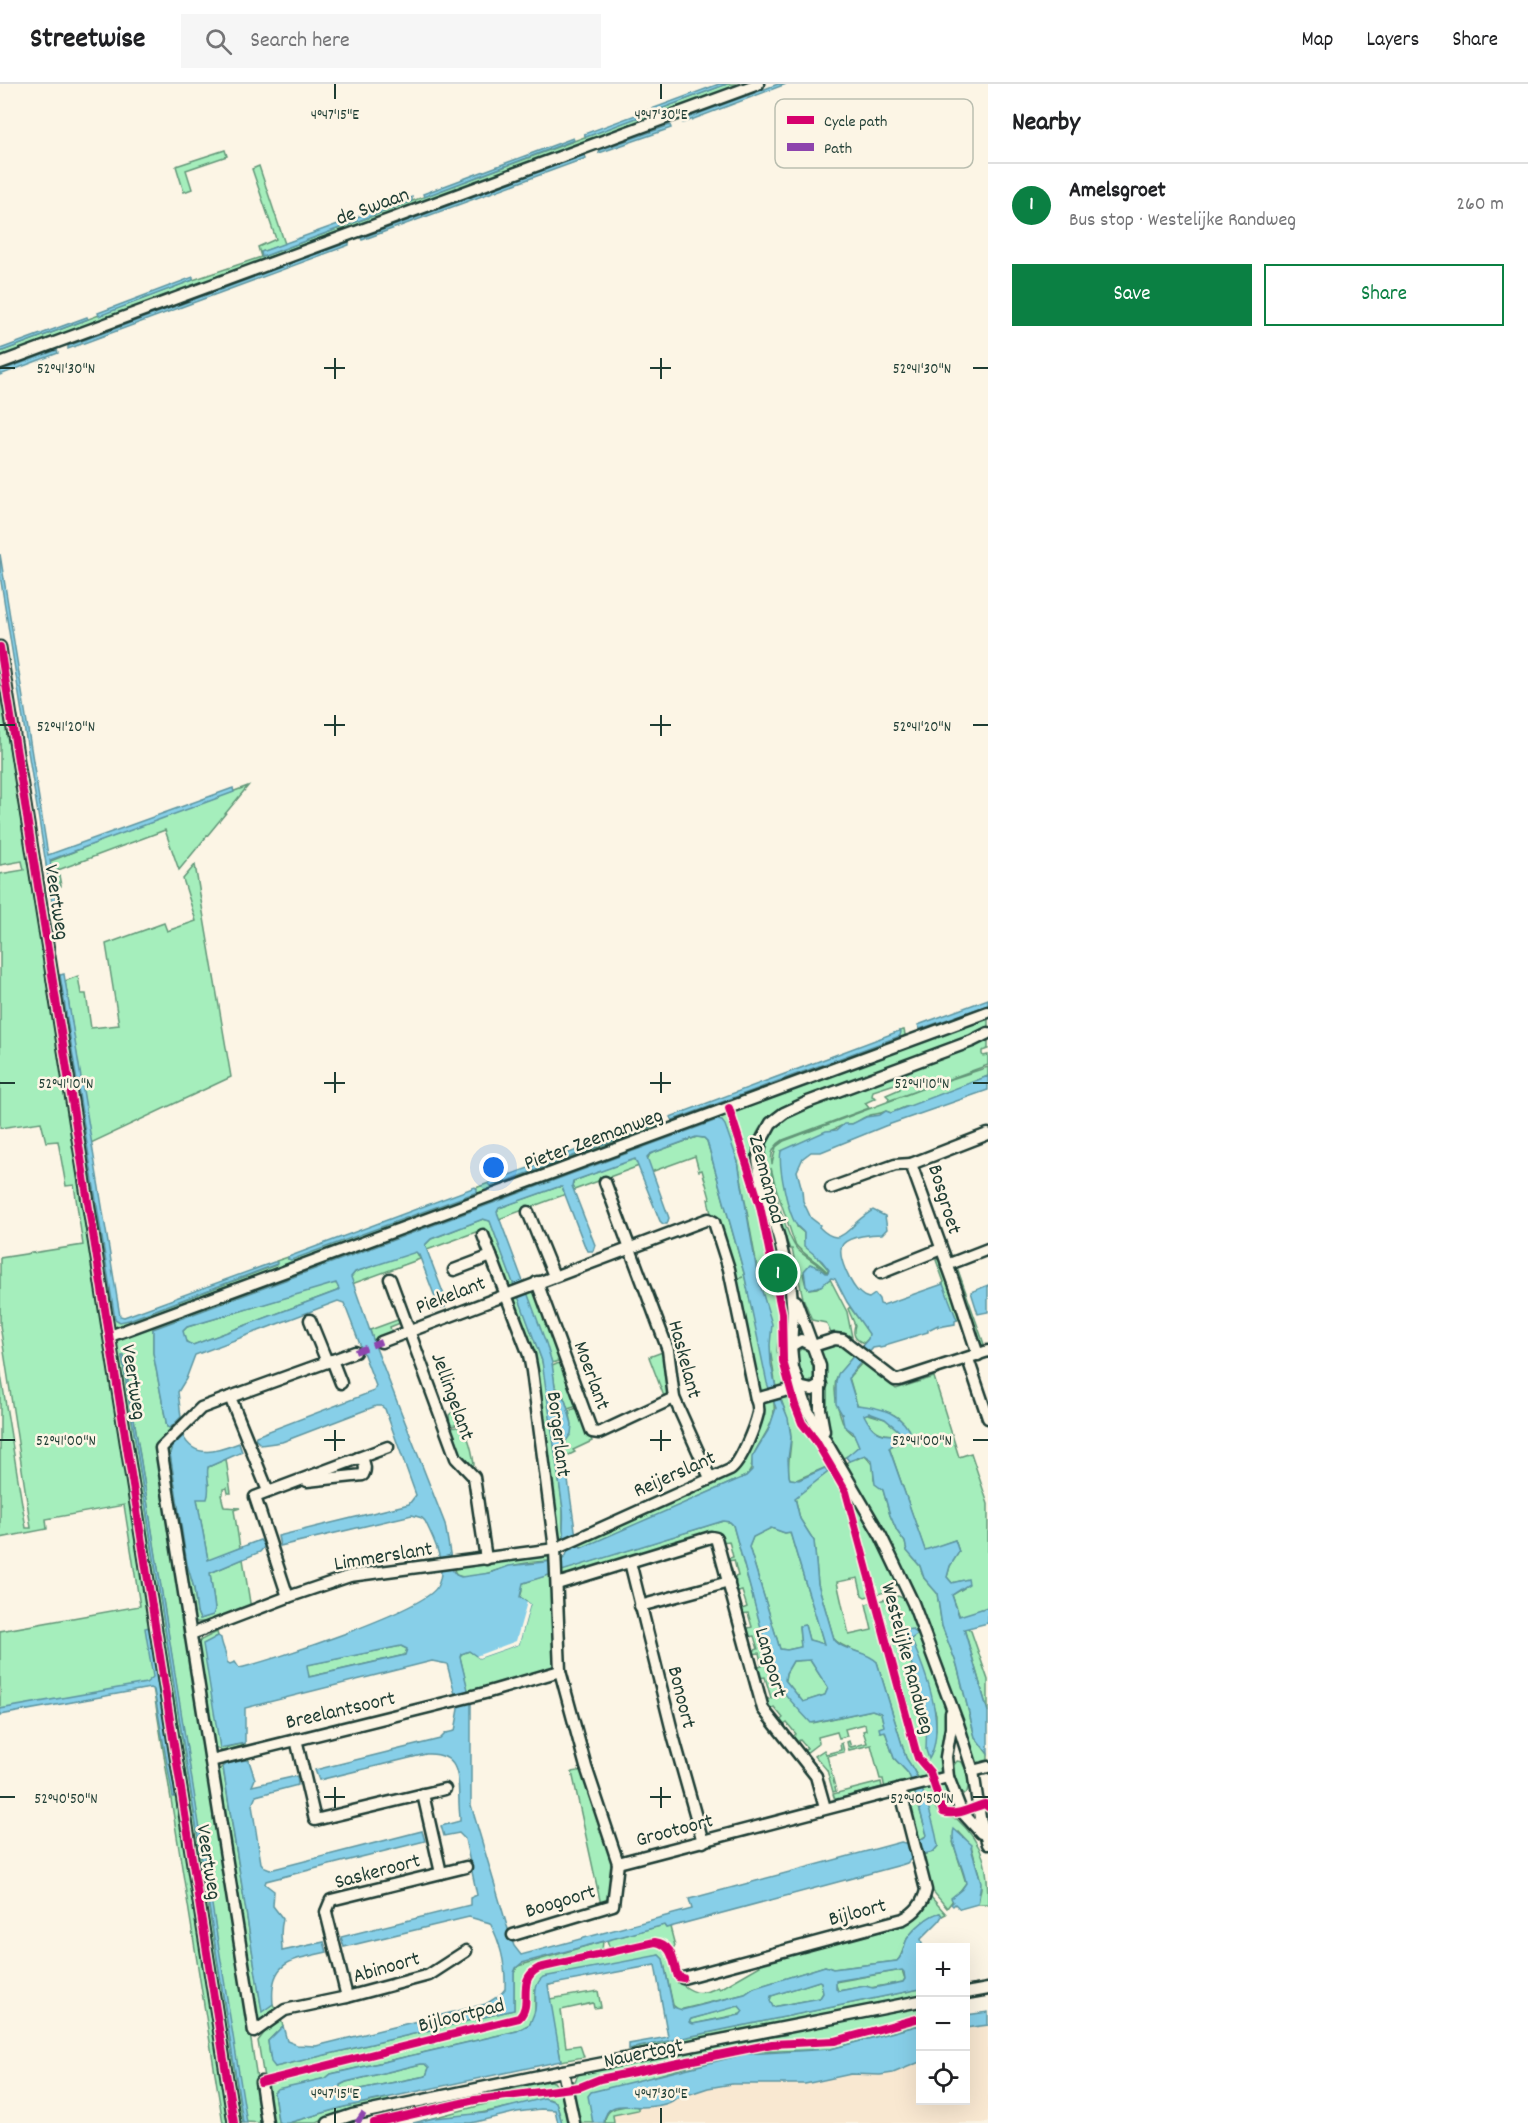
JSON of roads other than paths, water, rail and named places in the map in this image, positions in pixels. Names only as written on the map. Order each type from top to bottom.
[{"type":"street","name":"de Swaan","points":[[0,363],[758,84]]},
{"type":"street","name":"Veertweg","points":[[0,647],[234,2123]]},
{"type":"street","name":"Pieter Zeemanweg","points":[[110,1336],[988,1012]]},
{"type":"street","name":"Westelijke Randweg","points":[[827,1441],[820,1409],[820,1366],[791,1290],[759,1166],[761,1141],[771,1123],[784,1113],[988,1035]]},
{"type":"street","name":"Bosgroet","points":[[988,1134],[911,1164],[978,1355],[988,1418]]},
{"type":"street","points":[[831,1188],[895,1165],[911,1164]]},
{"type":"street","name":"Haskelant","points":[[605,1182],[668,1350],[674,1398],[710,1478]]},
{"type":"street","points":[[528,1212],[554,1276]]},
{"type":"street","name":"Reijerslant","points":[[558,1550],[579,1538],[730,1470],[738,1461],[757,1416],[760,1398],[729,1269],[714,1222],[704,1219],[629,1247]]},
{"type":"street","name":"Piekelant","points":[[381,1342],[507,1293],[483,1235]]},
{"type":"street","points":[[507,1293],[629,1247]]},
{"type":"street","points":[[881,1273],[941,1249]]},
{"type":"street","points":[[947,1265],[988,1249]]},
{"type":"street","name":"Piekelant","points":[[454,1270],[491,1256]]},
{"type":"street","name":"Jellingelant","points":[[390,1279],[456,1458],[474,1477],[486,1559]]},
{"type":"street","name":"Moerlant","points":[[534,1283],[592,1432],[598,1433],[674,1398]]},
{"type":"street","name":"Westelijke Randweg","points":[[791,1290],[792,1360],[799,1387],[808,1411],[840,1463],[910,1596],[971,1766],[977,1789],[980,1818],[987,1842]]},
{"type":"street","name":"Borgerlant","points":[[507,1293],[529,1355],[532,1371],[558,1550],[557,1580]]},
{"type":"street","points":[[310,1320],[341,1383]]},
{"type":"street","points":[[791,1346],[801,1340],[813,1346],[838,1339],[843,1340],[855,1347],[891,1378],[899,1380],[978,1355]]},
{"type":"street","points":[[211,1761],[161,1448],[201,1408],[355,1352]]},
{"type":"street","points":[[760,1398],[799,1387],[812,1390],[821,1385]]},
{"type":"street","points":[[230,1397],[268,1491]]},
{"type":"street","points":[[288,1597],[255,1497],[388,1447]]},
{"type":"street","points":[[295,1482],[363,1475],[365,1465],[363,1460],[358,1458]]},
{"type":"street","name":"Langoort","points":[[557,1580],[630,1562],[714,1537],[718,1540],[763,1709],[816,1776],[825,1808]]},
{"type":"street","name":"Limmerslant","points":[[191,1634],[350,1576],[558,1550]]},
{"type":"street","name":"Bonoort","points":[[630,1562],[674,1739],[703,1842]]},
{"type":"street","name":"Grootoort","points":[[557,1580],[560,1671],[586,1767],[618,1863],[948,1777]]},
{"type":"street","points":[[640,1606],[729,1582]]},
{"type":"street","name":"Breelantsoort","points":[[211,1761],[449,1703],[560,1671]]},
{"type":"street","name":"Westelijke Randweg","points":[[950,1704],[951,1728],[946,1757],[948,1777],[962,1811],[987,1842]]},
{"type":"street","points":[[296,1739],[315,1820],[445,1789]]},
{"type":"street","name":"Westelijke Randweg","points":[[946,1757],[957,1752],[971,1766]]},
{"type":"street","name":"Abinoort","points":[[211,1761],[254,2032],[285,2010],[429,1976],[466,1951]]},
{"type":"street","points":[[971,1766],[988,1767]]},
{"type":"street","name":"Bijloort","points":[[683,1978],[908,1916],[918,1908],[925,1893],[911,1835],[903,1788]]},
{"type":"street","points":[[955,1797],[969,1801],[977,1789]]},
{"type":"street","name":"Saskeroort","points":[[423,1794],[441,1873]]},
{"type":"street","name":"Boogoort","points":[[513,1935],[613,1905],[618,1863]]},
{"type":"street","name":"Saskeroort","points":[[334,1945],[326,1912],[331,1900],[466,1867]]},
{"type":"street","name":"Abinoort","points":[[334,1945],[347,1997]]},
{"type":"street","points":[[970,1992],[988,1989]]},
{"type":"street","name":"Nauertogt","points":[[328,2123],[352,2115],[563,2071],[916,2002]]},
{"type":"street","points":[[563,2071],[574,2123]]},
{"type":"street","points":[[261,2082],[267,2123]]},
{"type":"water","points":[[719,84],[727,84],[586,137],[584,134]]},
{"type":"water","points":[[778,84],[786,84],[683,123],[682,120]]},
{"type":"water","points":[[670,125],[671,128],[599,153],[600,150]]},
{"type":"water","points":[[573,138],[574,140],[424,197],[423,194]]},
{"type":"water","points":[[585,155],[586,158],[362,240],[361,238]]},
{"type":"water","points":[[412,197],[412,201],[262,257],[261,252]]},
{"type":"water","points":[[349,242],[349,245],[68,349],[68,346]]},
{"type":"water","points":[[193,277],[193,280],[99,316],[98,313]]},
{"type":"water","points":[[87,317],[88,319],[0,352],[0,349]]},
{"type":"water","points":[[57,350],[58,353],[0,375],[0,371]]},
{"type":"water","points":[[0,554],[48,855],[233,788],[234,792],[50,860],[56,906],[53,908],[0,575]]},
{"type":"water","points":[[64,974],[120,1316],[124,1317],[274,1262],[277,1264],[129,1320],[120,1322],[115,1319],[60,975]]},
{"type":"water","points":[[988,999],[988,1005],[920,1029],[918,1025]]},
{"type":"water","points":[[899,1031],[900,1036],[673,1120],[670,1117]]},
{"type":"water","points":[[988,1076],[988,1090],[885,1126],[821,1152],[811,1152],[803,1158],[797,1171],[803,1201],[811,1218],[829,1235],[841,1236],[873,1210],[885,1216],[887,1229],[882,1234],[856,1237],[846,1241],[841,1249],[846,1271],[857,1291],[869,1298],[875,1294],[880,1304],[883,1305],[943,1284],[957,1320],[955,1324],[938,1327],[938,1325],[928,1332],[885,1345],[885,1347],[873,1348],[849,1379],[857,1405],[874,1407],[890,1413],[908,1429],[912,1438],[889,1448],[925,1550],[955,1540],[959,1552],[950,1566],[947,1577],[952,1583],[968,1579],[969,1584],[952,1595],[959,1616],[988,1607],[988,1623],[964,1629],[988,1712],[988,1754],[975,1737],[957,1665],[942,1626],[937,1593],[924,1578],[920,1566],[907,1551],[905,1542],[897,1531],[883,1490],[875,1484],[872,1460],[865,1455],[849,1461],[846,1457],[859,1446],[853,1432],[844,1426],[842,1414],[836,1404],[836,1381],[838,1374],[868,1339],[869,1334],[847,1302],[835,1279],[831,1278],[821,1286],[809,1289],[806,1286],[804,1271],[810,1264],[825,1273],[829,1270],[804,1246],[804,1233],[794,1221],[782,1179],[781,1151],[826,1131],[837,1130],[844,1124],[852,1124],[886,1111],[891,1113]],"holes":[[[869,1413],[885,1419],[898,1430],[897,1435],[885,1435],[877,1431],[864,1415]]]},
{"type":"water","points":[[717,1120],[722,1121],[738,1162],[758,1278],[772,1324],[771,1364],[776,1388],[788,1418],[791,1437],[788,1459],[789,1476],[790,1479],[799,1480],[825,1468],[828,1472],[795,1498],[800,1519],[814,1541],[818,1584],[834,1639],[843,1646],[867,1655],[877,1662],[906,1758],[926,1800],[938,1846],[933,1852],[914,1856],[901,1865],[670,1927],[666,1928],[664,1925],[522,1963],[514,1973],[514,2010],[275,2067],[271,2062],[268,2041],[283,2026],[287,2041],[297,2045],[316,2046],[486,2004],[505,1989],[504,1964],[490,1923],[469,1917],[344,1947],[341,1937],[470,1905],[470,1898],[477,1895],[465,1839],[459,1833],[444,1836],[441,1826],[460,1821],[457,1774],[454,1765],[448,1759],[439,1755],[426,1754],[319,1780],[315,1770],[440,1739],[446,1733],[455,1731],[459,1709],[447,1664],[432,1661],[245,1708],[245,1743],[220,1748],[203,1644],[218,1636],[221,1638],[227,1662],[230,1664],[235,1662],[239,1668],[282,1656],[377,1621],[426,1597],[437,1587],[441,1571],[440,1562],[436,1545],[425,1521],[412,1515],[280,1546],[278,1536],[409,1504],[416,1495],[385,1409],[381,1406],[282,1442],[261,1445],[255,1439],[256,1436],[374,1391],[376,1386],[344,1303],[338,1301],[195,1355],[186,1379],[178,1392],[181,1417],[170,1428],[167,1427],[153,1353],[153,1329]],"holes":[[[696,1137],[707,1141],[744,1273],[767,1383],[776,1408],[769,1429],[752,1457],[752,1470],[746,1476],[581,1548],[577,1544],[563,1445],[571,1434],[572,1424],[565,1400],[555,1386],[546,1343],[497,1212],[499,1208],[562,1187],[586,1249],[593,1251],[595,1245],[572,1186],[573,1181],[635,1159],[660,1221],[667,1224],[669,1218],[647,1157]],[[483,1219],[490,1221],[542,1361],[563,1509],[563,1529],[567,1553],[562,1560],[509,1566],[490,1573],[461,1577],[453,1571],[445,1524],[376,1348],[351,1277],[355,1272],[416,1252],[438,1305],[440,1308],[445,1307],[447,1303],[425,1245],[431,1239]],[[336,1283],[339,1289],[193,1345],[186,1342],[183,1331],[187,1327]],[[723,1521],[730,1522],[733,1525],[772,1668],[779,1684],[788,1698],[811,1723],[872,1710],[881,1713],[884,1726],[879,1728],[880,1732],[885,1731],[894,1758],[908,1773],[927,1835],[915,1842],[901,1842],[689,1899],[692,1909],[521,1955],[514,1946],[507,1926],[471,1805],[471,1702],[460,1657],[461,1654],[469,1651],[479,1658],[519,1644],[530,1604],[520,1597],[523,1583]],[[771,1528],[785,1533],[790,1532],[824,1644],[809,1640],[805,1625],[799,1626],[801,1647],[780,1649],[749,1547],[753,1537]],[[401,1646],[407,1649],[405,1655],[309,1677],[307,1665]],[[810,1660],[828,1688],[825,1695],[803,1702],[785,1680],[793,1661]]]},
{"type":"water","points":[[656,1121],[660,1123],[510,1180],[492,1186],[489,1184],[490,1182]]},
{"type":"water","points":[[475,1187],[477,1192],[291,1260],[288,1259],[288,1257]]},
{"type":"water","points":[[988,1285],[988,1312],[978,1314],[971,1292]]},
{"type":"water","points":[[122,1356],[124,1356],[247,2123],[243,2123]]},
{"type":"water","points":[[183,1436],[188,1444],[200,1451],[215,1451],[239,1443],[242,1452],[208,1467],[207,1499],[197,1499],[208,1560],[260,1540],[265,1546],[260,1552],[210,1573],[215,1609],[213,1615],[200,1619],[187,1564],[170,1453],[172,1447]]},
{"type":"water","points":[[150,1627],[177,1797],[173,1797],[154,1690],[150,1688],[0,1715],[0,1709],[146,1683],[153,1677],[145,1628]]},
{"type":"water","points":[[911,1629],[918,1634],[911,1639],[928,1683],[935,1716],[934,1746],[929,1759],[926,1750],[927,1717],[902,1631]]},
{"type":"water","points":[[245,1760],[249,1761],[255,1779],[252,1786],[297,1776],[298,1785],[256,1796],[252,1805],[261,1863],[265,1868],[270,1870],[422,1831],[425,1841],[266,1881],[265,1884],[274,1891],[273,1906],[283,1919],[282,1951],[324,1942],[327,1952],[285,1964],[275,1978],[273,2004],[262,2012],[223,1767]]},
{"type":"water","points":[[954,1829],[972,1845],[981,1882],[978,1904],[960,1909],[955,1904],[953,1906],[951,1904],[953,1902],[951,1898],[966,1883],[953,1841]]},
{"type":"water","points":[[940,1913],[942,1916],[921,1939],[922,1943],[916,1943],[916,1990],[629,2049],[629,2044],[668,2037],[655,1965],[548,1985],[561,2061],[344,2107],[288,2123],[278,2121],[274,2092],[277,2089],[326,2078],[331,2074],[517,2031],[530,2024],[535,2010],[537,1984],[543,1977],[659,1955],[663,1959],[673,2007],[682,2010],[745,1994],[754,1988],[825,1966],[833,1969],[897,1961],[910,1935],[931,1916]],"holes":[[[902,1970],[905,1979],[903,1982],[873,1988],[865,1986],[839,1991],[836,1989],[836,1981]],[[819,1981],[823,1993],[820,1998],[773,2007],[770,2001],[771,1996]],[[739,2006],[743,2011],[740,2015],[693,2024],[689,2022],[691,2019]],[[421,2064],[429,2068],[426,2076],[345,2092],[340,2089],[340,2085],[346,2082]]]},
{"type":"water","points":[[988,2012],[988,2025],[970,2027],[970,2014]]},
{"type":"water","points":[[916,2026],[916,2064],[893,2073],[851,2074],[805,2084],[732,2084],[708,2088],[660,2105],[618,2106],[608,2111],[604,2123],[593,2123],[588,2096],[591,2092],[746,2054],[831,2049]]},
{"type":"water","points":[[544,2098],[556,2102],[562,2123],[558,2123],[555,2110],[541,2109],[471,2123],[413,2123],[434,2118],[485,2113]]},
{"type":"place","name":"Amelsgroet","points":[[778,1273]]}]
